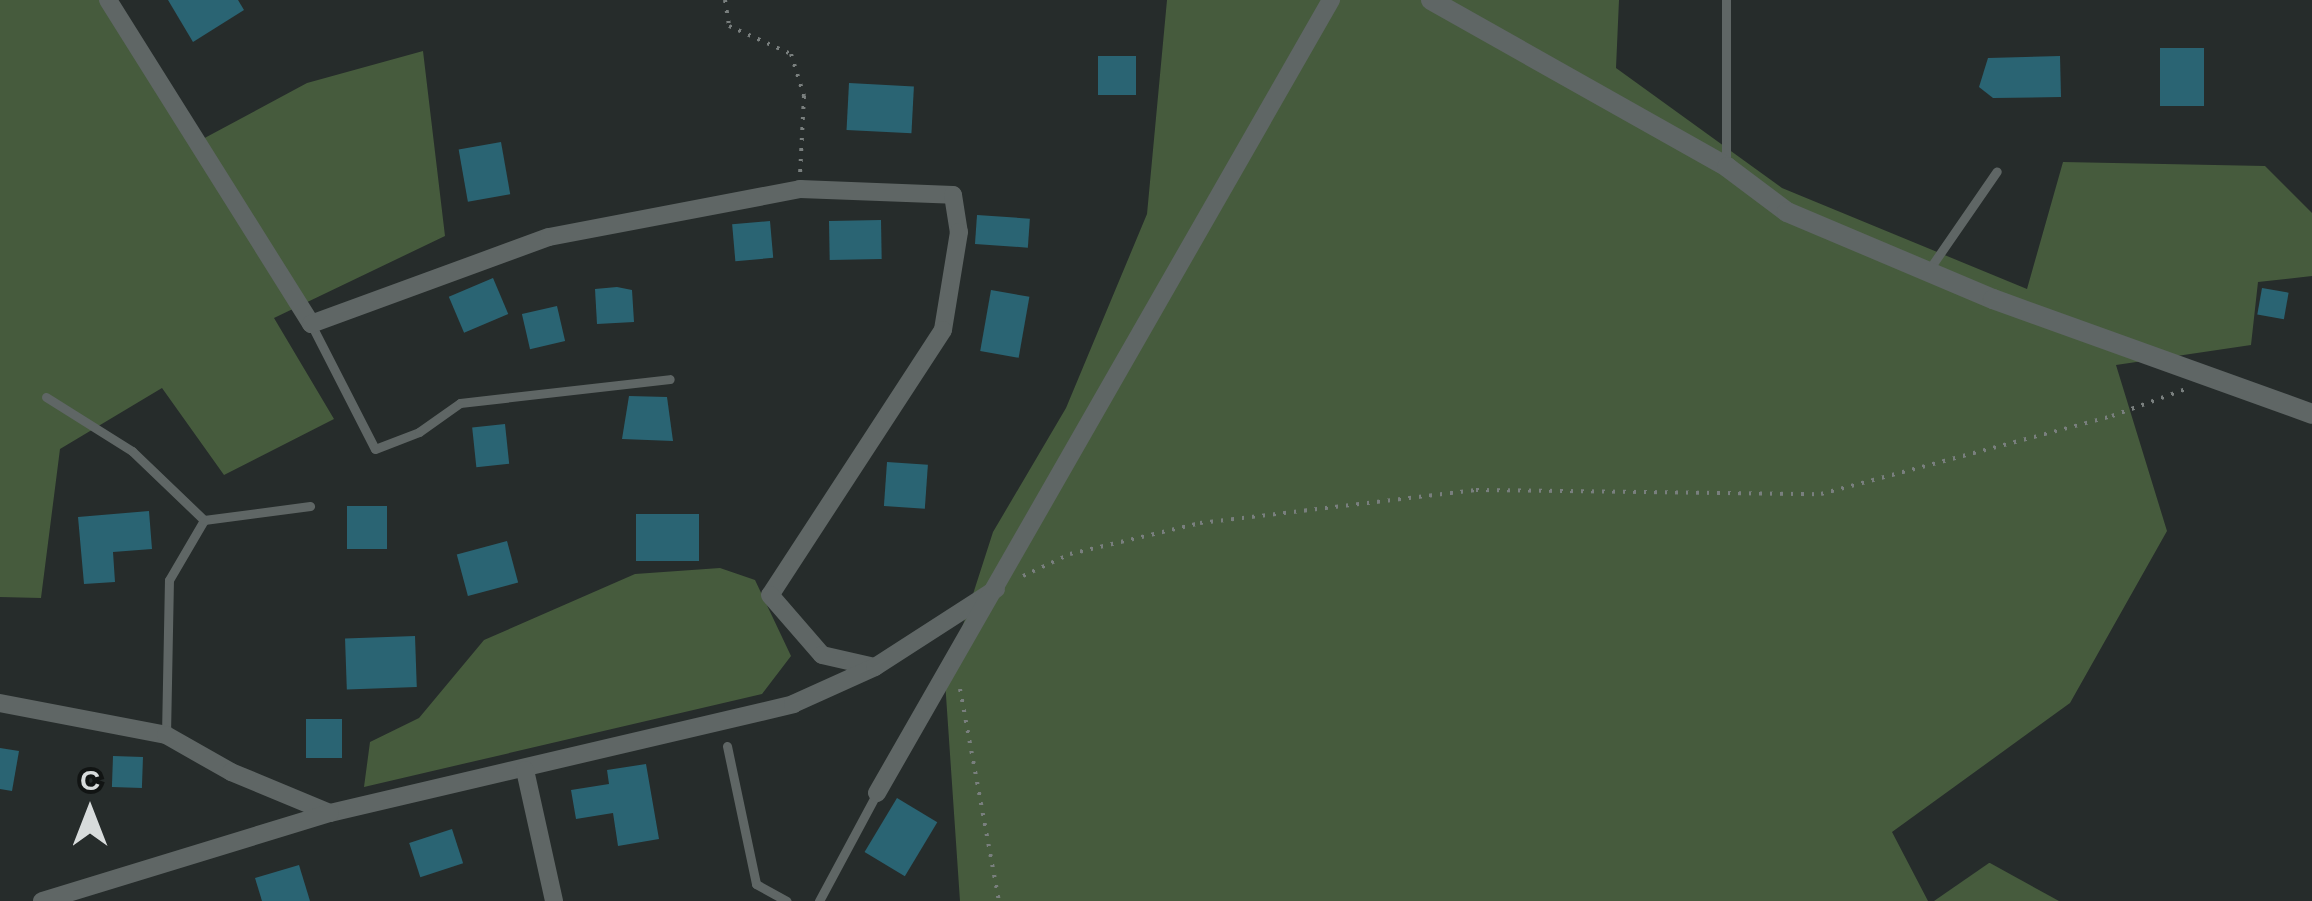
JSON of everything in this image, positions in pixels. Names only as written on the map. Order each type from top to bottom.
[{"type":"street","points":[[108,0],[310,324],[550,237],[800,188],[952,195],[959,232],[943,330],[770,595],[822,654],[875,666]]},
{"type":"street","points":[[877,793],[955,664],[1332,0]]},
{"type":"street","points":[[1431,0],[1726,167],[1787,212],[1928,272],[2312,414]]},
{"type":"street","points":[[42,901],[330,813],[794,704],[875,666],[996,589]]},
{"type":"street","points":[[0,702],[166,734],[231,772],[330,813]]},
{"type":"street","points":[[524,770],[554,901]]},
{"type":"lane","points":[[1726,0],[1726,167]]},
{"type":"lane","points":[[1928,272],[1997,171]]},
{"type":"lane","points":[[310,324],[375,449],[418,432],[460,403],[670,379]]},
{"type":"lane","points":[[46,397],[132,452],[204,520]]},
{"type":"lane","points":[[204,520],[310,506]]},
{"type":"lane","points":[[166,734],[169,580],[204,520]]},
{"type":"lane","points":[[727,746],[756,884],[787,901]]},
{"type":"lane","points":[[819,901],[877,793]]},
{"type":"path","points":[[725,0],[728,26],[791,54],[804,96],[800,188]]},
{"type":"path","points":[[996,589],[1070,554],[1200,523],[1476,490],[1822,494],[2182,394],[2197,374]]},
{"type":"path","points":[[955,664],[999,901]]},
{"type":"green space","points":[[0,0],[106,0],[199,141],[307,83],[423,51],[445,236],[274,318],[334,419],[224,475],[162,388],[60,449],[41,598],[0,597]]},
{"type":"green space","points":[[1167,0],[1619,0],[1616,68],[1782,188],[2027,289],[2063,162],[2265,166],[2312,213],[2312,276],[2258,282],[2251,345],[2116,365],[2167,531],[2070,703],[1892,832],[1928,901],[960,901],[945,681],[993,532],[1066,408],[1147,214]]},
{"type":"green space","points":[[720,568],[755,580],[791,656],[762,694],[364,787],[370,742],[419,718],[484,640],[635,574]]},
{"type":"green space","points":[[1990,863],[2059,901],[1934,901]]},
{"type":"building","points":[[168,0],[238,0],[244,10],[193,42]]},
{"type":"building","points":[[2160,48],[2204,48],[2204,106],[2160,106]]},
{"type":"building","points":[[1098,56],[1136,56],[1136,95],[1098,95]]},
{"type":"building","points":[[2060,56],[2061,97],[1993,98],[1979,87],[1988,58]]},
{"type":"building","points":[[849,83],[914,86],[911,133],[847,130]]},
{"type":"building","points":[[501,142],[510,194],[468,202],[459,149]]},
{"type":"building","points":[[977,215],[1030,219],[1028,248],[975,244]]},
{"type":"building","points":[[881,220],[882,259],[830,260],[829,221]]},
{"type":"building","points":[[770,221],[773,258],[735,261],[732,224]]},
{"type":"building","points":[[493,278],[508,314],[464,333],[449,297]]},
{"type":"building","points":[[2262,288],[2289,293],[2284,319],[2257,315]]},
{"type":"building","points":[[595,289],[632,290],[634,322],[597,324]]},
{"type":"building","points":[[991,290],[1029,297],[1019,358],[980,351]]},
{"type":"building","points":[[557,306],[565,341],[530,349],[522,314]]},
{"type":"building","points":[[629,396],[667,397],[673,441],[622,439]]},
{"type":"building","points":[[505,424],[509,464],[476,467],[472,427]]},
{"type":"building","points":[[887,462],[928,465],[925,509],[884,506]]},
{"type":"building","points":[[347,506],[387,506],[387,549],[347,549]]},
{"type":"building","points":[[149,511],[152,549],[113,552],[115,582],[84,584],[78,517]]},
{"type":"building","points":[[636,514],[699,514],[699,561],[636,561]]},
{"type":"building","points":[[507,541],[518,583],[468,596],[457,554]]},
{"type":"building","points":[[415,636],[417,687],[347,689],[345,638]]},
{"type":"building","points":[[306,719],[342,719],[342,758],[306,758]]},
{"type":"building","points":[[0,748],[19,751],[12,791],[0,789]]},
{"type":"building","points":[[113,756],[143,757],[142,788],[112,787]]},
{"type":"building","points":[[646,764],[659,839],[618,846],[613,813],[576,819],[571,790],[609,784],[607,770]]},
{"type":"building","points":[[897,798],[937,822],[905,876],[865,852]]},
{"type":"building","points":[[452,829],[463,863],[420,877],[409,843]]},
{"type":"building","points":[[299,865],[310,901],[262,901],[255,878]]}]
